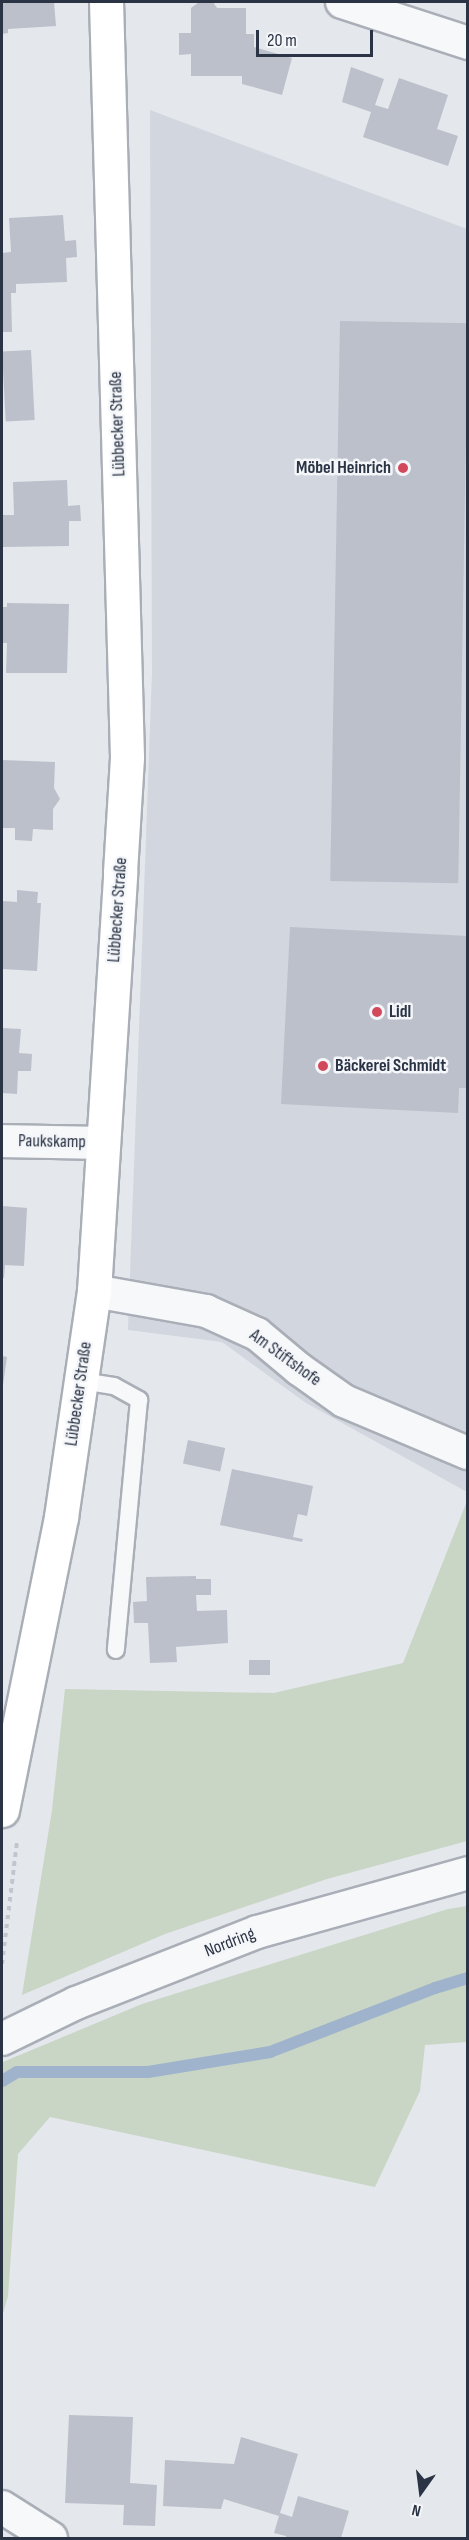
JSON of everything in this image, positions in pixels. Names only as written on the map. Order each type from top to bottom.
[{"type":"street","name":"Lübbecker Straße","points":[[3,1794],[61,1517],[94,1291],[127,757],[106,2]]},
{"type":"street","points":[[342,2],[468,43]]},
{"type":"street","name":"Paukskamp","points":[[2,1141],[103,1143]]},
{"type":"street","name":"Am Stiftshofe","points":[[94,1291],[206,1311],[257,1334],[344,1401],[468,1453]]},
{"type":"street","name":"Nordring","points":[[2,2038],[76,2003],[257,1932],[468,1873]]},
{"type":"street","points":[[2,2507],[51,2538]]},
{"type":"lane","points":[[82,1381],[114,1386],[139,1400],[116,1650]]},
{"type":"path","points":[[8,1850],[15,1851]]},
{"type":"shaded area","points":[[150,110],[467,229],[467,1492],[306,1403],[222,1342],[128,1330],[152,673]]},
{"type":"green space","points":[[467,1501],[467,1841],[327,1879],[165,1934],[22,1995],[52,1810],[65,1689],[274,1693],[403,1663]]},
{"type":"green space","points":[[467,1906],[467,2042],[425,2045],[420,2091],[375,2187],[50,2117],[18,2154],[8,2296],[2,2317],[3,2062],[142,2004],[448,1909]]},
{"type":"building","points":[[2,2],[54,2],[56,26],[8,29],[8,33],[2,34]]},
{"type":"building","points":[[199,2],[213,2],[217,8],[246,8],[246,34],[254,34],[254,47],[292,58],[282,95],[242,84],[242,76],[191,76],[191,54],[179,55],[179,33],[191,33],[191,8]]},
{"type":"building","points":[[351,67],[384,79],[375,105],[388,109],[399,78],[448,95],[437,129],[458,136],[448,166],[363,137],[371,112],[342,102]]},
{"type":"building","points":[[63,215],[65,241],[76,240],[77,257],[66,258],[67,282],[16,284],[16,293],[11,293],[12,332],[2,332],[2,253],[11,252],[9,218]]},
{"type":"building","name":"Möbel Heinrich","points":[[340,321],[468,323],[458,883],[330,881]]},
{"type":"building","points":[[31,350],[35,420],[6,421],[2,352]]},
{"type":"building","points":[[67,480],[68,506],[80,505],[81,521],[69,521],[69,546],[2,547],[2,515],[14,515],[13,482]]},
{"type":"building","points":[[7,603],[69,604],[67,673],[6,673],[7,643],[2,643],[2,607],[7,607]]},
{"type":"building","points":[[2,760],[55,762],[54,788],[60,799],[53,809],[53,830],[33,829],[32,841],[15,840],[15,828],[2,828]]},
{"type":"building","points":[[17,890],[38,892],[37,903],[41,903],[37,971],[2,969],[2,901],[17,902]]},
{"type":"building","name":"Lidl","points":[[290,927],[468,936],[468,1088],[459,1088],[458,1113],[281,1104]]},
{"type":"building","points":[[2,1028],[21,1029],[19,1053],[32,1054],[31,1071],[18,1071],[17,1094],[2,1093]]},
{"type":"building","points":[[2,1206],[27,1208],[24,1266],[5,1265],[4,1278],[2,1278]]},
{"type":"building","points":[[2,1356],[7,1357],[3,1385],[2,1385]]},
{"type":"building","points":[[188,1440],[225,1448],[220,1471],[183,1463]]},
{"type":"building","points":[[232,1469],[313,1486],[307,1516],[298,1514],[293,1537],[303,1539],[302,1542],[220,1525]]},
{"type":"building","points":[[196,1576],[196,1579],[211,1579],[211,1595],[196,1595],[197,1611],[227,1610],[228,1643],[176,1647],[177,1662],[150,1663],[148,1623],[134,1623],[133,1602],[147,1601],[146,1577]]},
{"type":"building","points":[[249,1660],[270,1660],[270,1675],[249,1675]]},
{"type":"building","points":[[69,2415],[133,2417],[130,2483],[157,2485],[155,2526],[123,2525],[124,2505],[65,2503]]},
{"type":"building","points":[[241,2437],[298,2454],[280,2513],[292,2517],[298,2496],[349,2511],[341,2538],[286,2538],[286,2536],[274,2533],[279,2516],[224,2499],[221,2509],[163,2506],[165,2460],[234,2464]]},
{"type":"waterway","points":[[2,2081],[17,2072],[148,2072],[270,2052],[435,1988],[468,1978]]},
{"type":"place","name":"Möbel Heinrich","points":[[403,468]]},
{"type":"place","name":"Lidl","points":[[377,1012]]},
{"type":"place","name":"Bäckerei Schmidt","points":[[323,1066]]}]
